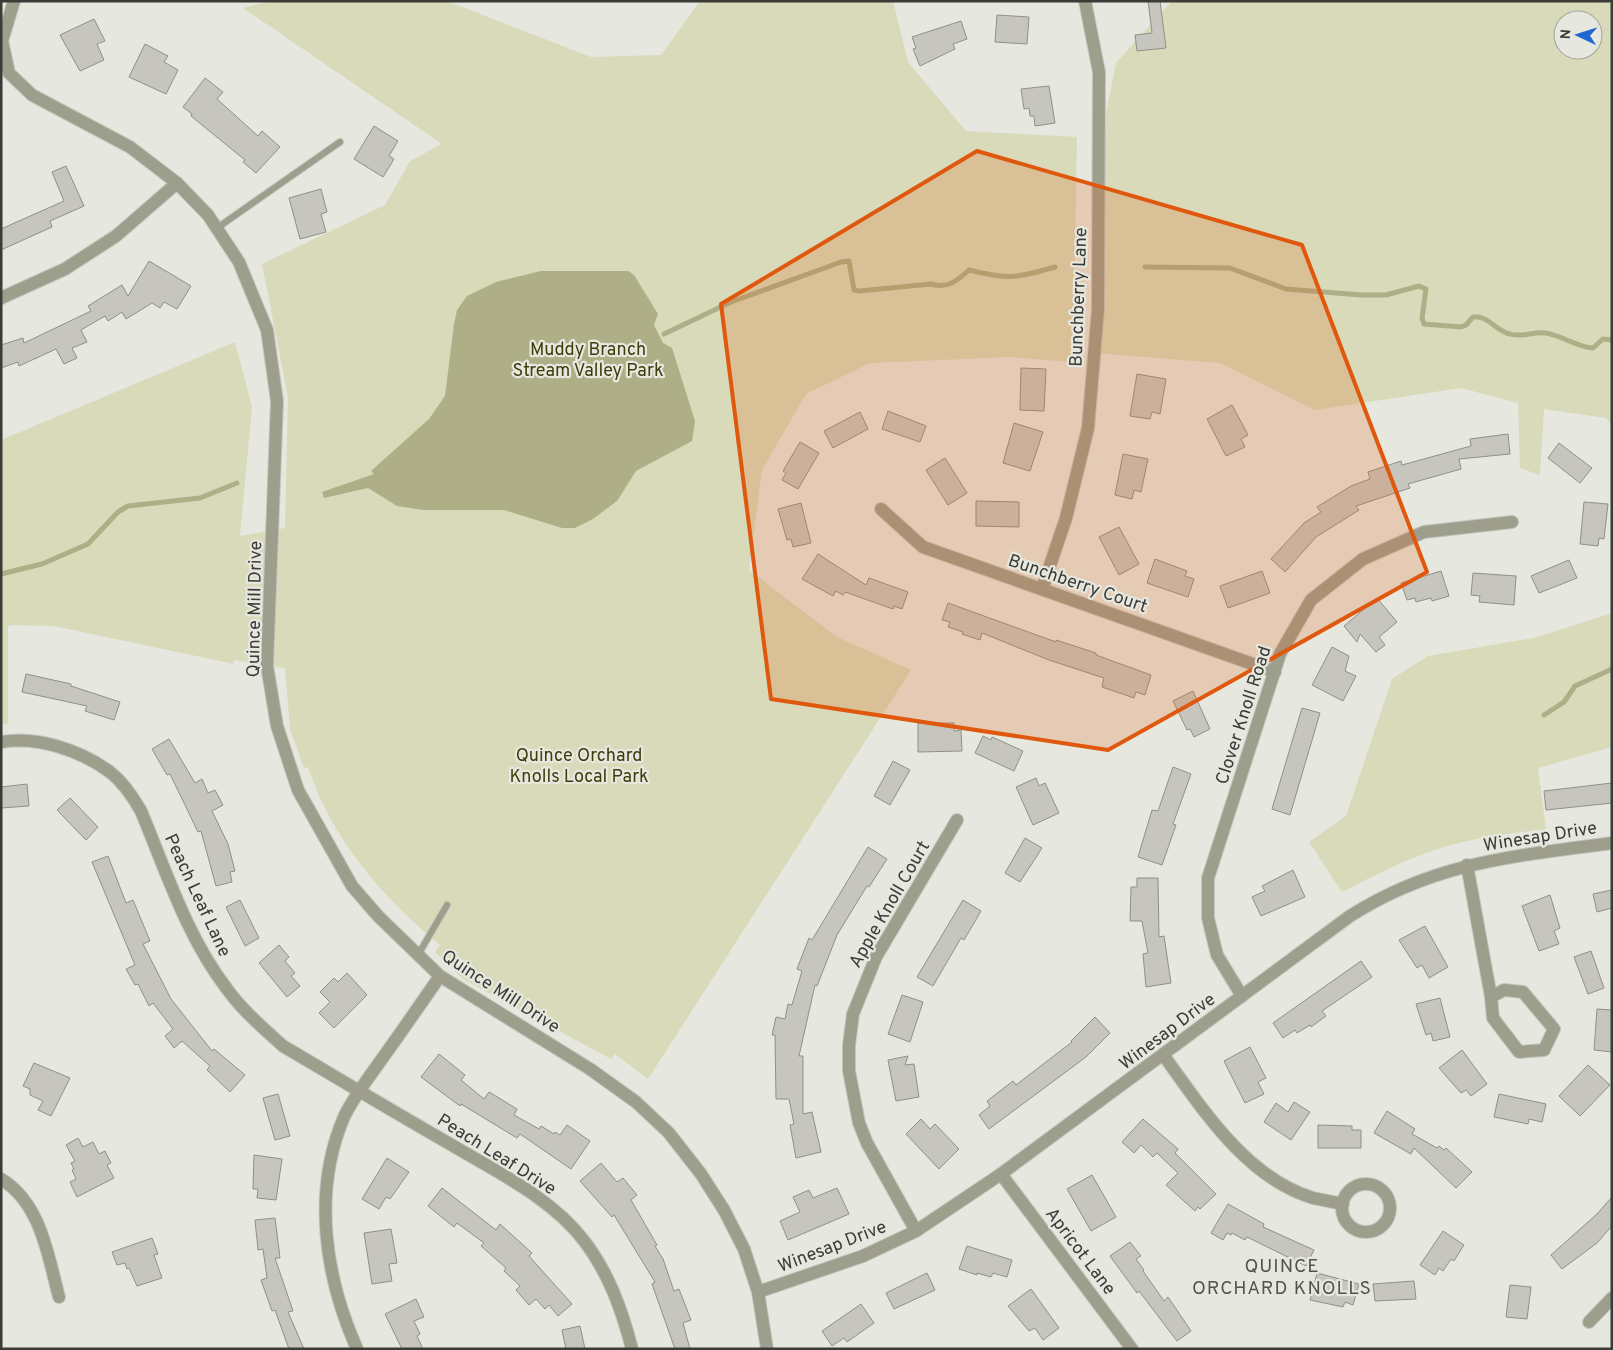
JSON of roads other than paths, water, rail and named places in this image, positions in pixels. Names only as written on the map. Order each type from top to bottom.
[{"type":"street","name":"Quince Mill Drive","points":[[14,1],[1,41],[9,73],[32,95],[130,146],[177,183],[208,215],[239,262],[267,330],[277,401],[267,666],[277,726],[298,790],[352,886],[378,916],[440,976],[590,1069],[636,1102],[669,1133],[701,1174],[724,1210],[744,1249],[758,1292],[767,1349]]},
{"type":"street","name":"Bunchberry Lane","points":[[1042,589],[1066,518],[1088,428],[1098,309],[1099,72],[1085,1]]},
{"type":"street","points":[[1,298],[65,269],[116,236],[177,183]]},
{"type":"street","name":"Bunchberry Court","points":[[882,509],[923,547],[1275,672]]},
{"type":"street","name":"Clover Knoll Road","points":[[1242,996],[1217,954],[1208,918],[1208,878],[1280,654],[1311,600],[1363,558],[1424,532],[1512,522]]},
{"type":"street","name":"Peach Leaf Lane","points":[[1,742],[48,743],[72,751],[110,772],[131,795],[141,811],[192,930],[209,964],[227,990],[249,1015],[283,1046],[359,1091]]},
{"type":"street","name":"Apple Knoll Court","points":[[916,1231],[867,1142],[859,1123],[849,1071],[849,1045],[853,1014],[861,990],[876,957],[956,820]]},
{"type":"street","name":"Winesap Drive","points":[[758,1292],[863,1256],[916,1231],[1001,1174],[1375,900],[1401,887],[1467,866],[1505,858],[1612,843]]},
{"type":"street","points":[[1467,866],[1493,1018],[1519,1052],[1544,1050],[1554,1029],[1524,992],[1504,990],[1490,997]]},
{"type":"street","points":[[358,1349],[348,1328],[327,1252],[324,1200],[330,1162],[344,1117],[359,1091],[440,976]]},
{"type":"street","points":[[1164,1056],[1219,1131],[1242,1154],[1289,1186],[1312,1197],[1343,1204]]},
{"type":"street","name":"Peach Leaf Drive","points":[[359,1091],[524,1188],[563,1218],[585,1242],[610,1283],[623,1314],[632,1349]]},
{"type":"street","name":"Apricot Lane","points":[[1001,1174],[1132,1349]]},
{"type":"street","points":[[1,1179],[8,1183],[28,1205],[44,1236],[59,1297]]},
{"type":"street","points":[[1589,1322],[1612,1298]]},
{"type":"lane","points":[[217,228],[340,142]]},
{"type":"lane","points":[[418,955],[447,905]]},
{"type":"waterway","points":[[664,334],[731,302],[841,262],[849,261],[854,290],[859,291],[931,284],[947,285],[956,281],[969,270],[1012,276],[1031,274],[1055,267]]},
{"type":"waterway","points":[[1145,267],[1230,268],[1286,289],[1361,295],[1386,295],[1419,286],[1426,289],[1422,318],[1424,324],[1461,327],[1466,325],[1473,317],[1478,317],[1483,318],[1500,330],[1514,335],[1545,333],[1581,346],[1593,348],[1603,339],[1612,340]]},
{"type":"waterway","points":[[1,574],[42,564],[88,544],[118,512],[128,506],[200,498],[237,483]]},
{"type":"waterway","points":[[1544,715],[1564,702],[1575,686],[1612,669]]},
{"type":"district","name":"QUINCE ORCHARD KNOLLS","points":[[1282,1276]]},
{"type":"park label","name":"Muddy Branch Stream Valley Park","points":[[588,359]]},
{"type":"park label","name":"Quince Orchard Knolls Local Park","points":[[579,765]]}]
